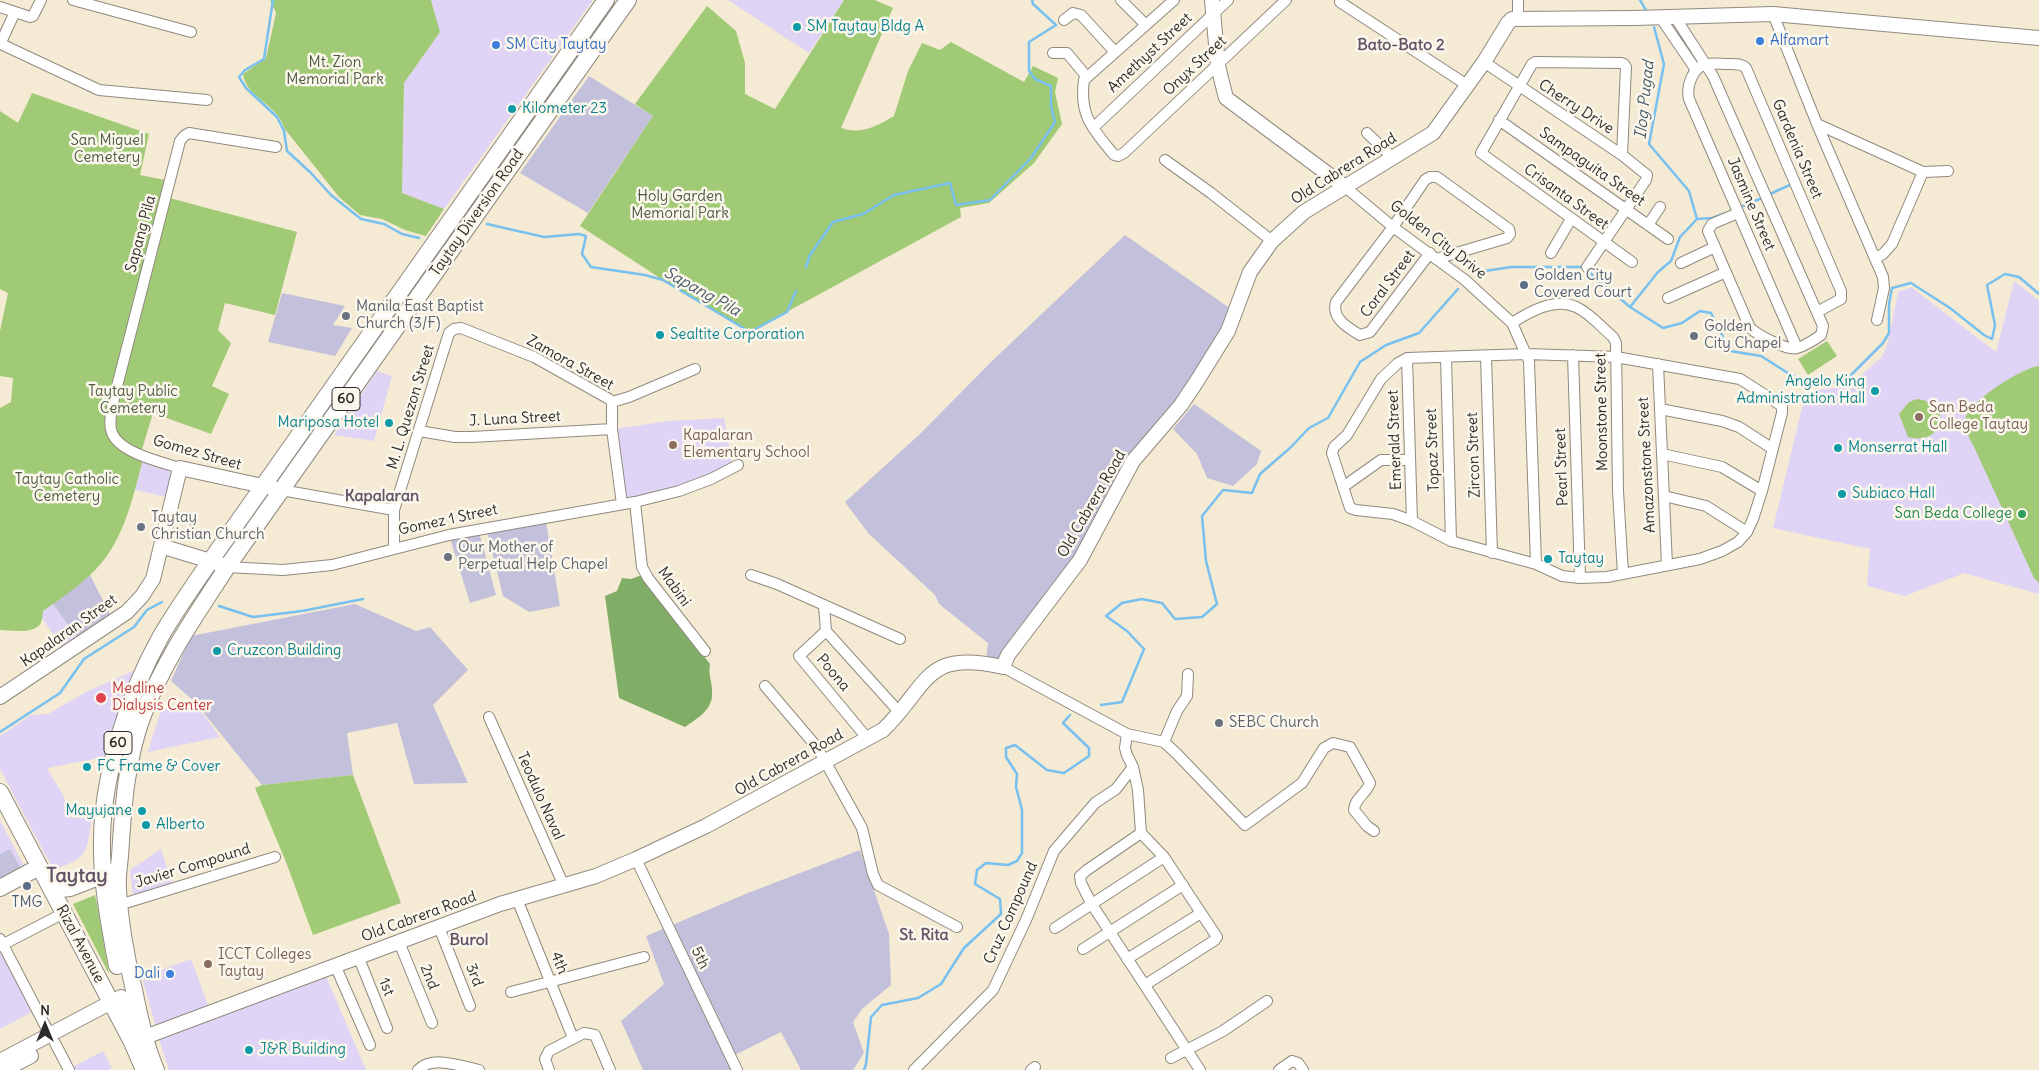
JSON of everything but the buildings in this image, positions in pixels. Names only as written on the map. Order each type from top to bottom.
[{"type":"main road","name":"Taytay Diversion Road","points":[[117,1003],[120,954],[119,905],[102,838],[105,806],[113,763],[128,710],[160,638],[211,560],[606,0]]},
{"type":"main road","name":"Taytay Diversion Road","points":[[150,1066],[138,1040],[120,954],[111,872],[135,740],[143,715],[171,653],[227,567],[628,0]]},
{"type":"main road","points":[[430,250],[445,260]]},
{"type":"main road","name":"Rizal Avenue","points":[[0,792],[64,913],[138,1040]]},
{"type":"main road","points":[[0,888],[39,867]]},
{"type":"main road","points":[[52,890],[70,888],[111,872]]},
{"type":"street","points":[[0,7],[33,16],[41,0]]},
{"type":"street","points":[[72,0],[191,32]]},
{"type":"street","points":[[1121,0],[1146,26]]},
{"type":"street","name":"Golden City Drive","points":[[1212,0],[1218,66],[1226,98],[1465,280],[1512,323],[1527,354],[1536,564]]},
{"type":"street","name":"Amethyst Street","points":[[1093,128],[1228,0]]},
{"type":"street","name":"Onyx Street","points":[[1093,128],[1114,155],[1118,156],[1124,153],[1286,0]]},
{"type":"street","points":[[1518,0],[1518,18],[1772,14],[2039,38]]},
{"type":"street","points":[[1093,128],[1086,115],[1084,100],[1084,85],[1087,77],[1146,26],[1171,1]]},
{"type":"street","points":[[1340,2],[1467,85]]},
{"type":"street","points":[[15,12],[2,40],[3,45],[16,52],[100,90],[207,100]]},
{"type":"street","points":[[1064,20],[1073,14],[1081,15],[1115,52]]},
{"type":"street","points":[[1772,14],[1885,282],[1877,320]]},
{"type":"street","points":[[1660,17],[1696,70],[1706,64]]},
{"type":"street","points":[[1674,17],[1713,76],[1823,326],[1823,331],[1813,340],[1798,348],[1787,348],[1756,333],[1750,328],[1708,231],[1709,227],[1738,213]]},
{"type":"street","name":"Old Cabrera Road","points":[[138,1040],[439,926],[517,899],[596,876],[636,859],[706,826],[883,730],[900,713],[922,682],[934,671],[954,662],[980,662],[1002,667],[1008,654],[1080,560],[1133,461],[1181,405],[1217,350],[1228,331],[1250,272],[1272,241],[1304,212],[1433,133],[1484,62],[1508,23],[1518,18]]},
{"type":"street","points":[[1052,53],[1067,53],[1087,77]]},
{"type":"street","name":"Cherry Drive","points":[[1484,62],[1518,87],[1644,171],[1647,175],[1646,180],[1625,209]]},
{"type":"street","points":[[1499,120],[1535,62],[1621,63],[1626,67],[1622,156]]},
{"type":"street","name":"Gardenia Street","points":[[1706,64],[1739,64],[1746,68],[1841,291],[1841,299],[1816,312]]},
{"type":"street","name":"Jasmine Street","points":[[1696,70],[1688,88],[1689,98],[1798,348]]},
{"type":"street","name":"Crisanta Street","points":[[1499,120],[1482,149],[1483,156],[1632,262]]},
{"type":"street","name":"Sampaguita Street","points":[[1499,120],[1668,239]]},
{"type":"street","points":[[1817,124],[1922,172],[1948,170]]},
{"type":"street","name":"Sapang Pila","points":[[112,432],[111,421],[114,398],[180,141],[189,133],[276,146]]},
{"type":"street","points":[[1367,133],[1393,158]]},
{"type":"street","points":[[1165,160],[1272,241]]},
{"type":"street","points":[[1875,258],[1883,254],[1892,244],[1922,172]]},
{"type":"street","name":"Coral Street","points":[[1430,177],[1437,177],[1509,229],[1510,234],[1507,238],[1433,256],[1370,332],[1360,335],[1346,326],[1336,315],[1334,309],[1336,302],[1394,227],[1425,180],[1430,177]]},
{"type":"street","points":[[1648,225],[1660,208]]},
{"type":"street","points":[[1587,267],[1625,209]]},
{"type":"street","points":[[1551,253],[1571,219]]},
{"type":"street","points":[[1681,263],[1715,247]]},
{"type":"street","points":[[1668,298],[1726,272]]},
{"type":"street","name":"Moonstone Street","points":[[1512,323],[1530,312],[1545,306],[1558,304],[1574,306],[1613,337],[1616,343],[1618,491],[1623,574]]},
{"type":"street","name":"Zamora Street","points":[[449,334],[454,328],[461,328],[534,357],[612,402],[612,429],[622,504]]},
{"type":"street","name":"M. L. Quezon Street","points":[[394,548],[394,510],[449,334]]},
{"type":"street","points":[[1527,354],[1616,357],[1740,379],[1779,404],[1782,413],[1762,492],[1747,532],[1738,542],[1722,552],[1700,559],[1607,577],[1580,578],[1562,576],[1536,564],[1451,541],[1394,514],[1350,508],[1332,453],[1334,447],[1347,435],[1381,379],[1398,363],[1407,358],[1527,354]]},
{"type":"street","name":"Pearl Street","points":[[1573,355],[1580,578]]},
{"type":"street","name":"Zircon Street","points":[[1486,356],[1492,553]]},
{"type":"street","name":"Emerald Street","points":[[1407,358],[1412,521]]},
{"type":"street","name":"Topaz Street","points":[[1446,358],[1451,541]]},
{"type":"street","name":"Amazonstone Street","points":[[1658,364],[1667,564]]},
{"type":"street","points":[[612,402],[629,397],[694,369]]},
{"type":"street","points":[[1660,409],[1731,424],[1773,448]]},
{"type":"street","name":"J. Luna Street","points":[[419,431],[455,437],[472,437],[612,429]]},
{"type":"street","name":"Gomez Street","points":[[112,432],[117,442],[126,448],[180,468],[262,488],[281,490]]},
{"type":"street","points":[[1662,454],[1722,468],[1762,492]]},
{"type":"street","points":[[1344,487],[1381,460],[1410,460]]},
{"type":"street","name":"Gomez 1 Street","points":[[161,546],[211,560],[227,567],[283,570],[332,565],[449,535],[636,502],[679,491],[711,479],[738,465]]},
{"type":"street","name":"Kapalaran Street","points":[[0,697],[131,607],[142,596],[153,579],[180,468]]},
{"type":"street","points":[[281,490],[394,510]]},
{"type":"street","points":[[1664,496],[1706,506],[1747,532]]},
{"type":"street","name":"Mabini","points":[[636,502],[642,566],[653,585],[705,651]]},
{"type":"street","points":[[751,575],[900,639]]},
{"type":"street","points":[[824,605],[826,631],[900,713]]},
{"type":"street","name":"Poona","points":[[826,631],[799,656],[868,738]]},
{"type":"street","points":[[1002,667],[1127,734],[1164,742],[1246,825],[1302,783],[1324,748],[1333,743],[1350,747],[1370,783],[1354,804],[1354,810],[1367,826],[1374,831]]},
{"type":"street","points":[[1164,742],[1177,711],[1187,696],[1188,674]]},
{"type":"street","points":[[765,686],[816,746],[825,760],[862,828],[873,874],[878,885],[957,927]]},
{"type":"street","name":"Teodulo Naval","points":[[489,717],[564,886]]},
{"type":"street","points":[[1127,734],[1125,748],[1133,767],[1138,790],[1141,833],[1164,857],[1217,937],[1145,985]]},
{"type":"street","name":"Cruz Compound","points":[[914,1070],[992,990],[1026,920],[1054,851],[1095,803],[1116,789],[1133,767]]},
{"type":"street","points":[[1141,833],[1080,876],[1080,883],[1091,903],[1200,1070]]},
{"type":"street","name":"Javier Compound","points":[[119,905],[275,857]]},
{"type":"street","points":[[1055,928],[1164,857]]},
{"type":"street","name":"5th","points":[[636,859],[737,1070]]},
{"type":"street","points":[[1084,949],[1184,885]]},
{"type":"street","name":"4th","points":[[517,899],[573,1038]]},
{"type":"street","points":[[64,913],[1,943],[69,1070]]},
{"type":"street","points":[[1127,959],[1201,913]]},
{"type":"street","name":"3rd","points":[[439,926],[470,1006]]},
{"type":"street","name":"2nd","points":[[399,942],[432,1023]]},
{"type":"street","name":"1st","points":[[358,956],[387,1028]]},
{"type":"street","points":[[511,992],[644,957]]},
{"type":"street","points":[[335,965],[370,1045]]},
{"type":"street","points":[[1172,1058],[1229,1027],[1268,1001]]},
{"type":"street","points":[[4,1070],[53,1039],[117,1003]]},
{"type":"street","points":[[549,1070],[545,1059],[549,1050],[584,1033],[595,1035],[610,1070]]},
{"type":"street","points":[[0,1061],[53,1039]]},
{"type":"street","points":[[418,1070],[425,1064],[433,1061],[479,1070]]},
{"type":"street","points":[[1279,1070],[1292,1061],[1298,1063],[1303,1070]]},
{"type":"shaded area","points":[[431,0],[593,0],[444,209],[402,193],[404,83],[439,33]]},
{"type":"shaded area","name":"SM Taytay Bldg A","points":[[728,0],[844,0],[809,53]]},
{"type":"shaded area","points":[[589,76],[653,116],[588,213],[520,173]]},
{"type":"shaded area","points":[[1125,235],[1231,309],[1201,366],[1080,552],[999,663],[986,659],[988,643],[939,604],[935,595],[868,533],[845,502],[920,434],[991,362]]},
{"type":"shaded area","name":"San Beda College Taytay","points":[[2014,281],[2039,301],[2039,594],[1964,573],[1905,596],[1867,586],[1870,549],[1773,528],[1806,391],[1849,386],[1882,357],[1888,342],[1898,292],[1911,287],[1996,352]]},
{"type":"shaded area","points":[[282,293],[345,306],[333,325],[352,328],[335,356],[268,342]]},
{"type":"shaded area","points":[[377,371],[392,376],[374,441],[334,435]]},
{"type":"shaded area","points":[[1194,404],[1261,451],[1257,464],[1233,486],[1207,478],[1197,454],[1173,429]]},
{"type":"shaded area","name":"Kapalaran Elementary School","points":[[724,418],[732,461],[717,476],[624,501],[615,429],[668,421]]},
{"type":"shaded area","points":[[143,459],[170,470],[172,474],[167,497],[135,490]]},
{"type":"shaded area","points":[[546,522],[560,606],[529,612],[503,596],[487,531]]},
{"type":"shaded area","points":[[479,532],[496,595],[470,603],[450,538]]},
{"type":"shaded area","points":[[90,575],[112,618],[79,640],[53,604]]},
{"type":"shaded area","points":[[53,604],[79,640],[64,650],[42,618],[43,611]]},
{"type":"shaded area","points":[[355,604],[416,631],[430,627],[468,670],[433,705],[468,783],[414,784],[397,723],[347,733],[353,775],[262,785],[195,702],[171,681],[191,636]]},
{"type":"shaded area","points":[[133,671],[105,757],[47,768],[63,795],[67,817],[92,819],[87,846],[83,854],[73,862],[58,868],[52,865],[47,858],[0,769],[0,736],[31,715],[48,714],[86,692]]},
{"type":"shaded area","points":[[195,703],[220,737],[148,752],[161,710]]},
{"type":"shaded area","points":[[0,820],[25,868],[0,881]]},
{"type":"shaded area","points":[[10,849],[21,869],[0,879],[0,854]]},
{"type":"shaded area","points":[[161,849],[172,884],[133,896],[130,870]]},
{"type":"shaded area","points":[[860,850],[889,934],[891,985],[863,1008],[853,1022],[864,1053],[853,1070],[801,1070],[781,1032],[727,1059],[732,1070],[643,1070],[621,1021],[664,984],[646,936],[748,893]]},
{"type":"shaded area","points":[[0,951],[32,1012],[0,1029]]},
{"type":"shaded area","points":[[191,959],[209,1008],[156,1028],[142,977]]},
{"type":"shaded area","points":[[326,976],[366,1070],[169,1070],[159,1039]]},
{"type":"shaded area","points":[[103,1051],[112,1068],[108,1070],[75,1070],[73,1067]]},
{"type":"green space","name":"Mt. Zion Memorial Park","points":[[270,0],[431,0],[440,32],[404,83],[402,193],[444,209],[426,236],[405,230],[382,219],[360,215],[339,197],[284,128],[275,112],[255,95],[245,82],[243,74],[266,58],[276,13]]},
{"type":"green space","name":"Holy Garden Memorial Park","points":[[844,0],[875,0],[893,8],[841,128],[862,130],[875,126],[894,116],[908,71],[922,43],[940,50],[951,42],[1024,82],[1033,66],[1058,78],[1055,92],[1062,124],[1034,163],[989,203],[960,208],[961,217],[750,332],[663,280],[580,226],[653,116],[635,104],[707,6],[736,31],[745,63],[745,94],[775,109]]},
{"type":"green space","points":[[32,93],[149,134],[140,175],[165,180],[162,196],[297,232],[275,315],[225,303],[218,330],[231,343],[212,386],[229,394],[211,434],[153,413],[140,456],[143,459],[130,507],[125,522],[110,551],[101,564],[84,581],[43,611],[41,623],[37,627],[16,631],[0,630],[0,408],[11,402],[13,378],[0,376],[0,331],[8,293],[0,289],[0,111],[18,123]]},
{"type":"green space","points":[[1827,341],[1837,356],[1808,375],[1798,359]]},
{"type":"green space","points":[[2039,366],[2039,583],[2034,578],[1968,435],[1965,420],[1975,404],[1996,387],[2020,373]]},
{"type":"green space","points":[[1917,399],[1929,402],[1937,408],[1940,415],[1940,423],[1930,436],[1920,438],[1908,437],[1899,414],[1909,402]]},
{"type":"green space","points":[[642,575],[710,664],[712,697],[710,703],[704,712],[685,727],[619,698],[605,596],[617,591],[622,578],[631,579]]},
{"type":"green space","points":[[353,775],[401,903],[313,935],[286,862],[255,788],[262,785]]},
{"type":"green space","points":[[95,895],[97,904],[109,974],[73,904]]},
{"type":"waterway","name":"Sapang Pila","points":[[273,0],[264,59],[245,70],[239,77],[246,88],[277,117],[284,131],[287,151],[331,195],[361,219],[384,224],[402,234],[419,238]]},
{"type":"waterway","name":"Sapang Pila","points":[[806,267],[810,255],[833,222],[863,214],[894,195],[950,183],[956,205],[990,200],[1031,158],[1055,122],[1051,106],[1051,86],[1035,79],[1029,71],[1029,42],[1056,25],[1033,4],[1032,0]]},
{"type":"waterway","name":"Ilog Pugad","points":[[1640,0],[1647,12]]},
{"type":"waterway","name":"Ilog Pugad","points":[[1485,271],[1511,267],[1583,267],[1630,307],[1658,272],[1671,261],[1680,237],[1697,219],[1689,191],[1649,144],[1664,64],[1654,27]]},
{"type":"waterway","points":[[1770,194],[1792,184]]},
{"type":"waterway","points":[[1743,206],[1762,198]]},
{"type":"waterway","points":[[1697,219],[1712,218],[1726,213]]},
{"type":"waterway","name":"Sapang Pila","points":[[487,224],[544,237],[579,234],[586,236],[582,254],[591,267],[645,275],[663,280],[750,332],[787,312],[796,291]]},
{"type":"waterway","points":[[1630,307],[1663,328],[1682,323],[1700,311],[1711,313],[1730,351],[1761,356],[1791,375],[1816,387],[1848,378],[1883,343],[1889,333],[1889,304],[1892,288],[1911,283],[1950,308],[1984,335],[1992,339],[1995,325],[1987,285],[2005,274],[2019,277],[2039,294]]},
{"type":"waterway","name":"Ilog Pugad","points":[[1101,705],[1122,702],[1144,649],[1127,631],[1106,616],[1122,603],[1142,599],[1162,603],[1175,619],[1202,617],[1217,604],[1206,561],[1202,516],[1223,490],[1252,493],[1260,474],[1290,448],[1309,428],[1328,418],[1360,362],[1386,345],[1419,333],[1458,289]]},
{"type":"waterway","points":[[219,606],[253,617],[302,611],[363,599]]},
{"type":"waterway","points":[[0,732],[60,693],[84,659],[134,627],[147,610],[162,602]]},
{"type":"waterway","name":"Ilog Pugad","points":[[864,1070],[871,1017],[882,1005],[918,998],[941,984],[964,948],[1001,914],[1000,899],[975,884],[977,870],[986,863],[1008,865],[1017,861],[1022,853],[1022,810],[1016,787],[1017,774],[1006,757],[1006,748],[1015,745],[1047,770],[1064,773],[1089,756],[1089,748],[1063,723],[1070,715]]},
{"type":"place","name":"SM Taytay Bldg A","points":[[797,27]]},
{"type":"place","name":"Alfamart","points":[[1760,41]]},
{"type":"place","name":"SM City Taytay","points":[[496,45]]},
{"type":"place","name":"Kilometer 23","points":[[512,109]]},
{"type":"place","name":"Golden City Covered Court","points":[[1524,285]]},
{"type":"place","name":"Manila East Baptist Church (3/F)","points":[[346,316]]},
{"type":"place","name":"Sealtite Corporation","points":[[660,335]]},
{"type":"place","name":"Golden City Chapel","points":[[1694,336]]},
{"type":"place","name":"Angelo King Administration Hall","points":[[1875,391]]},
{"type":"place","name":"San Beda College Taytay","points":[[1919,417]]},
{"type":"place","name":"Mariposa Hotel","points":[[389,423]]},
{"type":"place","name":"Kapalaran Elementary School","points":[[673,445]]},
{"type":"place","name":"Monserrat Hall","points":[[1838,448]]},
{"type":"place","name":"Subiaco Hall","points":[[1842,494]]},
{"type":"place","name":"San Beda College","points":[[2022,514]]},
{"type":"place","name":"Taytay Christian Church","points":[[141,527]]},
{"type":"place","name":"Our Mother of Perpetual Help Chapel","points":[[448,557]]},
{"type":"place","name":"Taytay","points":[[1548,559]]},
{"type":"place","name":"Cruzcon Building","points":[[217,651]]},
{"type":"place","name":"Medline Dialysis Center","points":[[101,698]]},
{"type":"place","name":"SEBC Church","points":[[1219,723]]},
{"type":"place","name":"FC Frame & Cover","points":[[87,767]]},
{"type":"place","name":"Mayujane","points":[[142,811]]},
{"type":"place","name":"Alberto","points":[[146,825]]},
{"type":"place","name":"TMG","points":[[27,886]]},
{"type":"place","name":"ICCT Colleges Taytay","points":[[208,964]]},
{"type":"place","name":"Dali","points":[[170,974]]},
{"type":"place","name":"J&R Building","points":[[249,1050]]},
{"type":"district","name":"Bato-Bato 2","points":[[1401,45]]},
{"type":"district","name":"Kapalaran","points":[[382,496]]},
{"type":"district","name":"Taytay","points":[[77,876]]},
{"type":"district","name":"St. Rita","points":[[924,935]]},
{"type":"district","name":"Burol","points":[[469,940]]},
{"type":"park label","name":"San Miguel Cemetery","points":[[107,150]]},
{"type":"park label","name":"Taytay Public Cemetery","points":[[133,400]]},
{"type":"park label","name":"Taytay Catholic Cemetery","points":[[67,488]]}]
